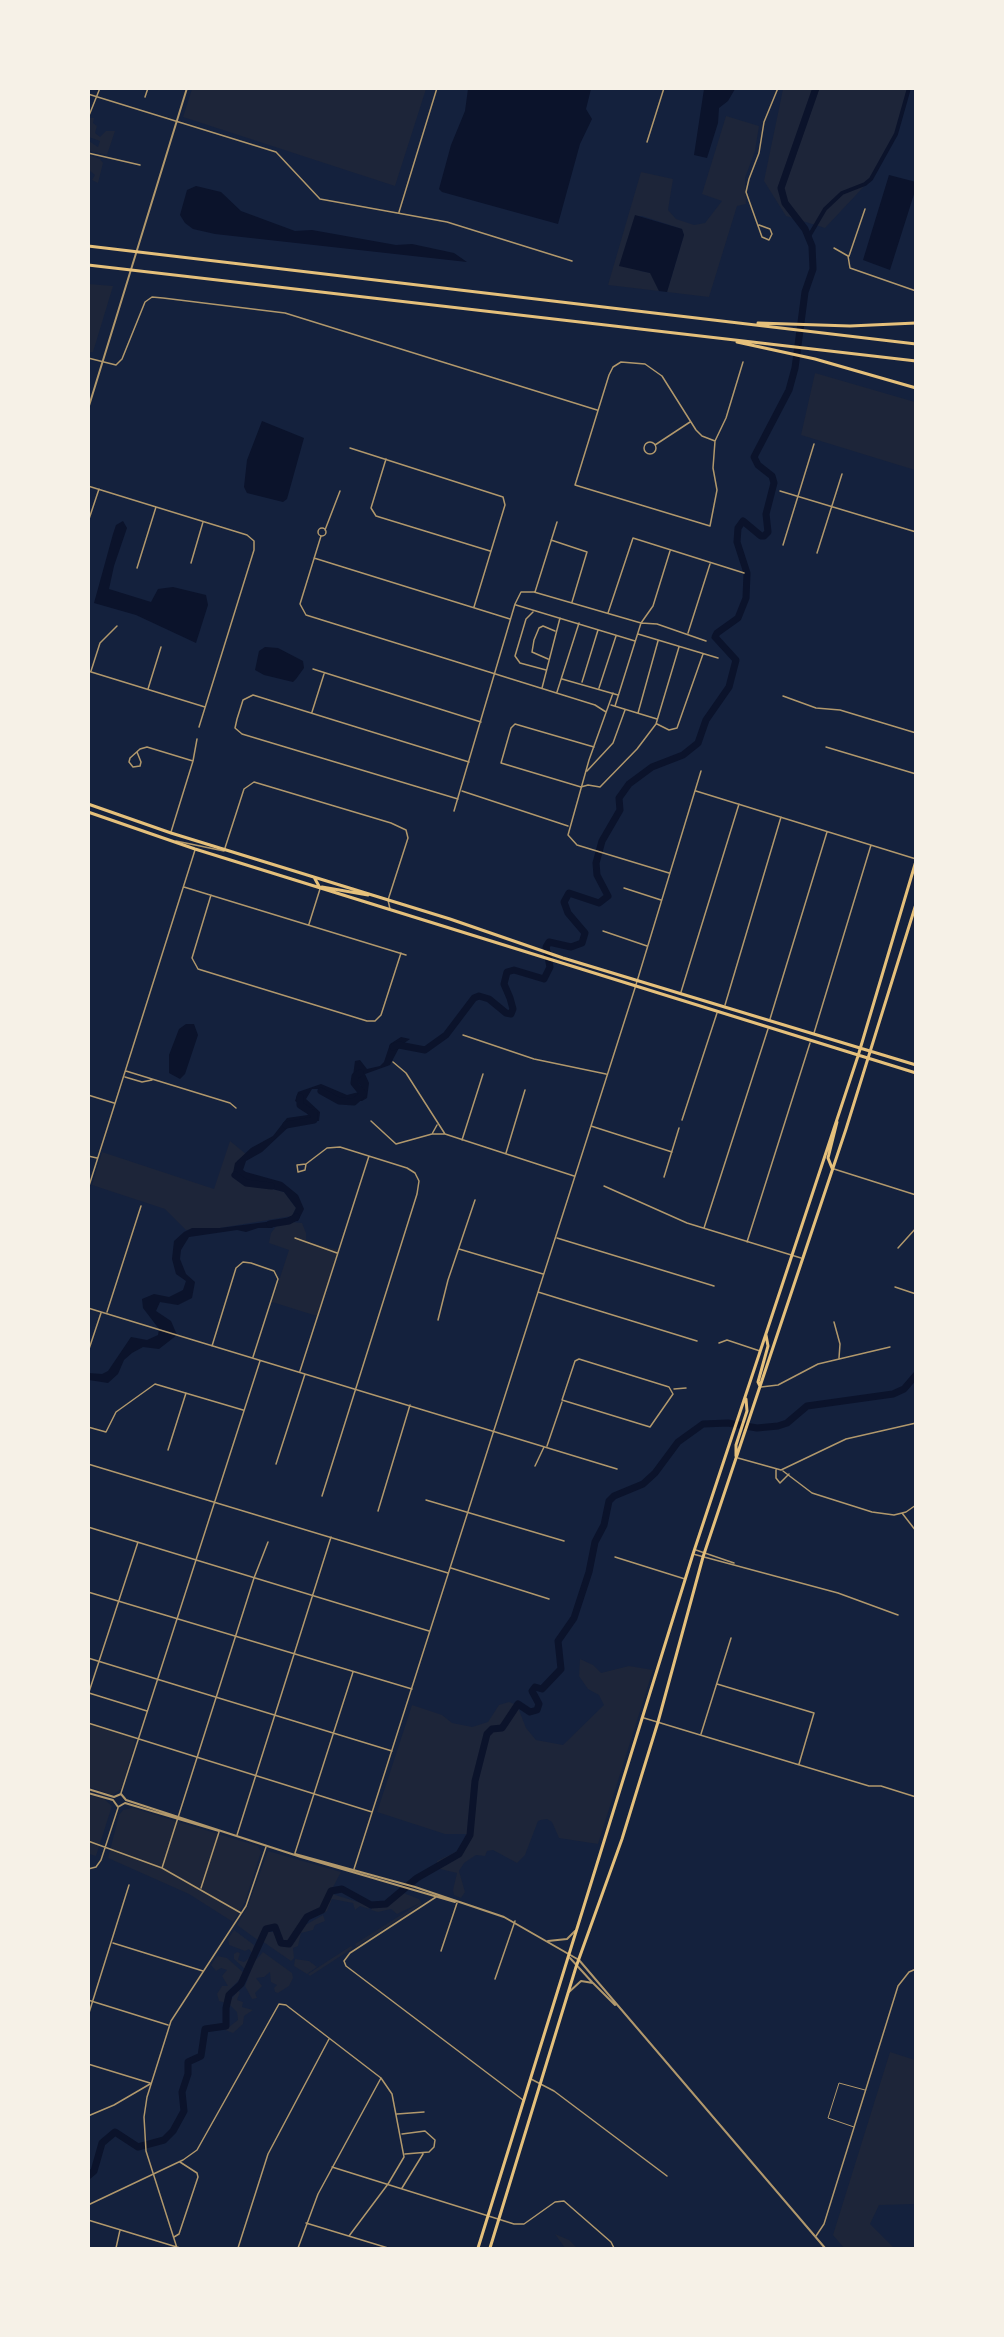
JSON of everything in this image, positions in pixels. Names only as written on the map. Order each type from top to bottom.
[{"type":"main road","points":[[88,246],[915,344]]},
{"type":"main road","points":[[88,265],[915,361]]},
{"type":"main road","points":[[766,325],[915,323]]},
{"type":"main road","points":[[723,339],[815,359],[915,388]]},
{"type":"main road","points":[[88,804],[171,833],[373,895],[526,947],[915,1065]]},
{"type":"main road","points":[[88,812],[171,842],[527,952],[635,988],[915,1073]]},
{"type":"main road","points":[[478,2248],[694,1552],[735,1433],[790,1255],[858,1056],[915,860]]},
{"type":"main road","points":[[314,877],[320,888]]},
{"type":"main road","points":[[320,888],[373,895]]},
{"type":"main road","points":[[490,2248],[576,1967],[622,1839],[658,1722],[704,1555],[868,1059],[915,904]]},
{"type":"main road","points":[[832,1168],[828,1158],[837,1128],[837,1118]]},
{"type":"main road","points":[[760,1388],[758,1382],[768,1346],[766,1333]]},
{"type":"main road","points":[[737,1458],[735,1451],[745,1419],[746,1398]]},
{"type":"street","points":[[88,118],[100,88]]},
{"type":"street","points":[[146,97],[148,88]]},
{"type":"street","points":[[88,409],[187,88]]},
{"type":"street","points":[[399,213],[436,88]]},
{"type":"street","points":[[647,142],[664,88]]},
{"type":"street","points":[[759,225],[770,229],[772,234],[769,240],[762,237],[747,199],[747,185],[759,153],[764,122],[778,88]]},
{"type":"street","points":[[88,94],[276,152],[320,199],[459,225],[572,261]]},
{"type":"street","points":[[88,153],[140,165]]},
{"type":"street","points":[[865,209],[848,256],[850,268],[915,291]]},
{"type":"street","points":[[834,248],[848,256]]},
{"type":"street","points":[[88,358],[116,365],[122,360],[145,302],[152,297],[163,298],[285,313],[598,410]]},
{"type":"street","points":[[715,441],[702,436],[690,422],[666,380],[654,369],[636,362],[621,362],[613,367],[575,485],[710,526],[717,490],[714,468],[715,441],[726,418],[743,362]]},
{"type":"street","points":[[655,445],[690,422]]},
{"type":"street","points":[[783,545],[814,444]]},
{"type":"street","points":[[350,448],[500,495],[505,505],[474,607]]},
{"type":"street","points":[[386,459],[371,508],[376,516],[491,552]]},
{"type":"street","points":[[817,553],[842,474]]},
{"type":"street","points":[[88,486],[247,535],[254,541],[254,549],[200,727]]},
{"type":"street","points":[[88,522],[99,489]]},
{"type":"street","points":[[321,536],[326,534],[340,491]]},
{"type":"street","points":[[780,491],[915,532]]},
{"type":"street","points":[[137,568],[156,507]]},
{"type":"street","points":[[191,563],[203,522]]},
{"type":"street","points":[[534,592],[557,522]]},
{"type":"street","points":[[326,530],[319,530],[321,536],[300,604],[300,609],[306,615],[595,705],[606,712]]},
{"type":"street","points":[[608,614],[633,538],[744,573]]},
{"type":"street","points":[[551,540],[587,552],[572,603]]},
{"type":"street","points":[[615,706],[637,634],[641,623],[653,606],[670,550]]},
{"type":"street","points":[[314,558],[511,620]]},
{"type":"street","points":[[688,634],[710,563]]},
{"type":"street","points":[[454,811],[518,595],[526,591],[534,592],[641,623],[647,621],[706,641]]},
{"type":"street","points":[[515,604],[635,641]]},
{"type":"street","points":[[533,611],[526,619],[515,656],[520,663],[546,670]]},
{"type":"street","points":[[542,688],[560,618]]},
{"type":"street","points":[[557,693],[579,623]]},
{"type":"street","points":[[117,626],[100,643],[90,672],[205,707]]},
{"type":"street","points":[[549,659],[535,655],[532,648],[539,628],[547,627],[555,631]]},
{"type":"street","points":[[582,684],[598,629]]},
{"type":"street","points":[[637,634],[718,658]]},
{"type":"street","points":[[599,688],[616,635]]},
{"type":"street","points":[[638,713],[658,640]]},
{"type":"street","points":[[148,690],[161,647]]},
{"type":"street","points":[[594,747],[515,724],[511,728],[501,763],[581,787],[588,785],[600,787],[637,749],[656,724],[679,647]]},
{"type":"street","points":[[656,724],[669,730],[679,725],[703,654]]},
{"type":"street","points":[[313,669],[482,722]]},
{"type":"street","points":[[311,713],[324,673]]},
{"type":"street","points":[[561,678],[619,695]]},
{"type":"street","points":[[613,693],[569,826],[569,839],[589,849],[670,873]]},
{"type":"street","points":[[458,799],[238,732],[237,719],[243,700],[248,696],[469,762]]},
{"type":"street","points":[[783,696],[816,708],[840,710],[915,733]]},
{"type":"street","points":[[610,705],[657,719]]},
{"type":"street","points":[[585,773],[613,742],[625,710]]},
{"type":"street","points":[[171,833],[194,761],[196,739]]},
{"type":"street","points":[[137,752],[141,762],[140,766],[133,767],[129,762],[137,752],[147,747],[194,761]]},
{"type":"street","points":[[826,747],[915,774]]},
{"type":"street","points":[[354,1871],[648,947],[701,771]]},
{"type":"street","points":[[171,842],[186,842],[217,852],[225,850],[244,789],[250,783],[258,782],[369,816],[402,827],[408,834],[388,900],[390,910]]},
{"type":"street","points":[[460,790],[470,796],[569,826]]},
{"type":"street","points":[[695,791],[915,860]]},
{"type":"street","points":[[681,993],[739,804]]},
{"type":"street","points":[[724,1006],[782,817]]},
{"type":"street","points":[[770,1020],[827,832]]},
{"type":"street","points":[[814,1034],[871,845]]},
{"type":"street","points":[[88,1188],[195,849]]},
{"type":"street","points":[[183,886],[406,955]]},
{"type":"street","points":[[309,925],[320,888]]},
{"type":"street","points":[[624,888],[662,900]]},
{"type":"street","points":[[210,895],[192,958],[198,969],[357,1018],[371,1022],[379,1018],[400,953]]},
{"type":"street","points":[[603,931],[648,947]]},
{"type":"street","points":[[682,1120],[717,1013]]},
{"type":"street","points":[[704,1228],[768,1029]]},
{"type":"street","points":[[463,1035],[534,1059],[607,1074]]},
{"type":"street","points":[[747,1242],[811,1041]]},
{"type":"street","points":[[393,1062],[406,1073],[445,1134]]},
{"type":"street","points":[[125,1071],[230,1103],[236,1108]]},
{"type":"street","points":[[461,1140],[483,1074]]},
{"type":"street","points":[[123,1077],[142,1082],[153,1080]]},
{"type":"street","points":[[506,1154],[525,1090]]},
{"type":"street","points":[[88,1095],[115,1104]]},
{"type":"street","points":[[372,1121],[396,1144],[432,1134],[445,1134],[575,1176]]},
{"type":"street","points":[[432,1134],[437,1124]]},
{"type":"street","points":[[591,1126],[672,1152]]},
{"type":"street","points":[[664,1177],[680,1128]]},
{"type":"street","points":[[306,1164],[331,1147],[412,1170],[417,1176],[419,1186],[322,1496]]},
{"type":"street","points":[[88,1156],[98,1159]]},
{"type":"street","points":[[300,1372],[369,1156]]},
{"type":"street","points":[[832,1168],[915,1195]]},
{"type":"street","points":[[604,1186],[681,1221],[801,1258]]},
{"type":"street","points":[[438,1320],[475,1200]]},
{"type":"street","points":[[106,1313],[141,1206]]},
{"type":"street","points":[[898,1248],[915,1228]]},
{"type":"street","points":[[555,1238],[714,1286]]},
{"type":"street","points":[[295,1239],[338,1253]]},
{"type":"street","points":[[459,1249],[544,1275]]},
{"type":"street","points":[[212,1346],[236,1268],[243,1262],[264,1268],[274,1272],[278,1279],[253,1358]]},
{"type":"street","points":[[895,1287],[915,1294]]},
{"type":"street","points":[[538,1292],[697,1341]]},
{"type":"street","points":[[88,1308],[617,1469]]},
{"type":"street","points":[[88,1352],[102,1312]]},
{"type":"street","points":[[834,1322],[841,1353],[838,1359]]},
{"type":"street","points":[[719,1343],[726,1340],[760,1351]]},
{"type":"street","points":[[760,1388],[774,1387],[810,1367],[890,1347]]},
{"type":"street","points":[[535,1466],[546,1447],[573,1366],[579,1359],[673,1389],[686,1388]]},
{"type":"street","points":[[114,1799],[121,1794],[260,1360]]},
{"type":"street","points":[[276,1464],[305,1373]]},
{"type":"street","points":[[88,1427],[106,1432],[116,1412],[155,1384],[244,1410]]},
{"type":"street","points":[[562,1400],[650,1427],[673,1394],[673,1389]]},
{"type":"street","points":[[168,1450],[186,1392]]},
{"type":"street","points":[[378,1511],[410,1405]]},
{"type":"street","points":[[782,1470],[838,1442],[915,1423]]},
{"type":"street","points":[[737,1458],[782,1470],[816,1495],[883,1515],[902,1513],[915,1505]]},
{"type":"street","points":[[88,1464],[449,1573]]},
{"type":"street","points":[[776,1469],[776,1478],[780,1483],[789,1474]]},
{"type":"street","points":[[426,1500],[564,1541]]},
{"type":"street","points":[[902,1513],[915,1531]]},
{"type":"street","points":[[88,1527],[431,1632]]},
{"type":"street","points":[[237,1836],[332,1537]]},
{"type":"street","points":[[138,1542],[89,1694],[147,1712]]},
{"type":"street","points":[[162,1869],[235,1636],[268,1542]]},
{"type":"street","points":[[694,1552],[849,1597],[898,1615]]},
{"type":"street","points":[[615,1557],[686,1579]]},
{"type":"street","points":[[451,1568],[549,1599]]},
{"type":"street","points":[[88,1592],[412,1689]]},
{"type":"street","points":[[701,1735],[731,1638]]},
{"type":"street","points":[[88,1658],[393,1751]]},
{"type":"street","points":[[295,1854],[353,1672]]},
{"type":"street","points":[[717,1684],[814,1713],[799,1764]]},
{"type":"street","points":[[644,1718],[915,1797]]},
{"type":"street","points":[[88,1723],[373,1812]]},
{"type":"street","points":[[88,1791],[114,1799],[118,1807]]},
{"type":"street","points":[[121,1794],[126,1802],[457,1902],[514,1922],[579,1960],[603,1986],[619,2009]]},
{"type":"street","points":[[88,1869],[99,1864],[118,1807],[126,1802]]},
{"type":"street","points":[[201,1888],[220,1831]]},
{"type":"street","points":[[88,1841],[162,1869],[201,1888],[242,1914]]},
{"type":"street","points":[[178,2248],[146,2151],[144,2109],[169,2025],[242,1914],[266,1846]]},
{"type":"street","points":[[88,2016],[129,1885]]},
{"type":"street","points":[[414,1889],[457,1902]]},
{"type":"street","points":[[436,1897],[345,1959],[346,1966],[523,2101]]},
{"type":"street","points":[[441,1951],[457,1902]]},
{"type":"street","points":[[495,1979],[514,1922]]},
{"type":"street","points":[[545,1940],[567,1939],[579,1923]]},
{"type":"street","points":[[111,1943],[203,1971]]},
{"type":"street","points":[[568,1955],[576,1967],[619,2009],[825,2248]]},
{"type":"street","points":[[815,2236],[824,2224],[898,1986],[909,1972],[915,1970]]},
{"type":"street","points":[[569,1992],[581,1981],[593,1983]]},
{"type":"street","points":[[88,2000],[169,2025]]},
{"type":"street","points":[[88,2205],[193,2154],[202,2143],[279,2004],[286,2006],[381,2078],[391,2090],[404,2154],[388,2184],[350,2236]]},
{"type":"street","points":[[238,2248],[268,2154],[330,2039]]},
{"type":"street","points":[[88,2064],[151,2083]]},
{"type":"street","points":[[298,2248],[306,2223],[332,2167],[381,2078]]},
{"type":"street","points":[[530,2079],[541,2084],[667,2176]]},
{"type":"street","points":[[88,2116],[114,2106],[151,2083]]},
{"type":"street","points":[[396,2114],[424,2112]]},
{"type":"street","points":[[400,2134],[430,2133],[435,2145],[431,2151],[404,2154]]},
{"type":"street","points":[[402,2189],[423,2153]]},
{"type":"street","points":[[174,2237],[179,2234],[198,2177],[197,2173],[179,2162]]},
{"type":"street","points":[[332,2167],[488,2216],[524,2224],[555,2202],[564,2202],[611,2242],[614,2248]]},
{"type":"street","points":[[88,2220],[178,2248]]},
{"type":"street","points":[[306,2223],[388,2248]]},
{"type":"street","points":[[116,2248],[120,2230]]},
{"type":"lane","points":[[854,2127],[828,2118],[839,2083],[865,2090]]},
{"type":"shaded area","points":[[192,88],[426,89],[395,186],[183,117]]},
{"type":"shaded area","points":[[468,89],[591,89],[586,109],[592,119],[580,144],[558,224],[442,192],[439,189],[451,145],[465,111]]},
{"type":"shaded area","points":[[704,89],[735,89],[728,101],[719,108],[718,123],[707,158],[694,155]]},
{"type":"shaded area","points":[[783,89],[909,89],[896,134],[871,179],[825,228],[786,216],[764,181]]},
{"type":"shaded area","points":[[726,116],[759,126],[755,151],[745,178],[746,204],[737,206],[709,297],[667,292],[684,235],[682,229],[642,216],[635,216],[640,271],[651,273],[659,291],[608,285],[641,172],[673,179],[668,210],[676,219],[694,225],[705,223],[722,201],[702,194]]},
{"type":"shaded area","points":[[90,118],[94,118],[93,123],[97,126],[95,133],[100,137],[106,131],[115,131],[107,155],[89,151],[89,141],[98,147],[100,141],[89,137]]},
{"type":"shaded area","points":[[88,155],[100,159],[103,163],[98,183],[92,180],[95,175],[89,170]]},
{"type":"shaded area","points":[[889,175],[916,182],[890,270],[863,260]]},
{"type":"shaded area","points":[[196,186],[221,192],[241,211],[295,231],[312,230],[396,245],[412,244],[454,253],[467,262],[215,234],[193,229],[180,215],[187,190]]},
{"type":"shaded area","points":[[635,215],[682,229],[684,235],[667,292],[659,291],[650,273],[619,266]]},
{"type":"shaded area","points":[[89,284],[113,286],[93,352],[89,352]]},
{"type":"shaded area","points":[[815,373],[915,402],[915,470],[801,435]]},
{"type":"shaded area","points":[[262,421],[304,438],[287,499],[283,502],[247,493],[244,487],[247,460]]},
{"type":"shaded area","points":[[123,521],[127,528],[109,589],[151,602],[158,589],[173,587],[206,595],[208,605],[196,643],[136,615],[94,603],[116,525]]},
{"type":"shaded area","points":[[265,647],[278,648],[303,661],[304,668],[293,682],[264,675],[255,670],[259,651]]},
{"type":"shaded area","points":[[186,1024],[194,1024],[198,1035],[185,1074],[180,1079],[169,1073],[169,1055],[179,1029]]},
{"type":"shaded area","points":[[401,1037],[410,1039],[400,1046],[390,1065],[365,1074],[369,1083],[367,1098],[362,1101],[341,1100],[325,1095],[318,1089],[312,1089],[306,1099],[320,1112],[319,1121],[295,1121],[262,1152],[246,1161],[243,1170],[246,1172],[282,1182],[298,1195],[304,1209],[298,1221],[277,1223],[272,1228],[258,1228],[246,1232],[237,1230],[189,1237],[181,1250],[180,1259],[186,1274],[195,1282],[192,1298],[178,1305],[160,1302],[156,1311],[171,1321],[177,1335],[159,1349],[143,1347],[132,1353],[124,1360],[118,1374],[108,1383],[89,1380],[88,1373],[102,1374],[108,1371],[131,1337],[147,1340],[158,1335],[159,1329],[143,1308],[142,1299],[154,1294],[169,1297],[183,1290],[186,1281],[176,1274],[172,1259],[174,1241],[184,1232],[192,1228],[220,1228],[281,1220],[292,1216],[296,1208],[284,1192],[238,1180],[233,1173],[235,1163],[251,1148],[273,1136],[287,1118],[308,1115],[305,1107],[295,1101],[298,1092],[321,1084],[347,1095],[359,1092],[361,1086],[353,1076],[355,1061],[360,1060],[367,1069],[380,1066],[384,1062],[390,1044]]},
{"type":"shaded area","points":[[230,1141],[246,1154],[237,1161],[238,1180],[284,1192],[296,1208],[292,1216],[220,1228],[186,1230],[165,1209],[92,1185],[102,1152],[214,1189]]},
{"type":"shaded area","points":[[302,1223],[306,1241],[338,1250],[317,1316],[272,1302],[289,1250],[269,1243],[271,1233],[278,1224]]},
{"type":"shaded area","points":[[580,1659],[593,1665],[601,1673],[629,1666],[653,1670],[598,1844],[559,1838],[552,1822],[547,1819],[538,1821],[525,1855],[517,1863],[493,1850],[487,1851],[485,1856],[476,1855],[464,1863],[459,1871],[465,1892],[461,1898],[454,1895],[457,1873],[436,1868],[437,1861],[462,1849],[466,1834],[445,1834],[377,1812],[412,1705],[442,1715],[452,1723],[472,1727],[488,1722],[499,1705],[509,1702],[517,1705],[526,1728],[536,1740],[563,1745],[604,1705],[599,1695],[588,1689],[579,1676]]},
{"type":"shaded area","points":[[88,1724],[134,1738],[135,1743],[121,1789],[113,1795],[89,1787]]},
{"type":"shaded area","points":[[88,1795],[104,1799],[112,1806],[96,1856],[89,1854]]},
{"type":"shaded area","points":[[133,1808],[258,1846],[261,1852],[245,1902],[233,1922],[189,1894],[108,1858],[119,1815],[123,1810]]},
{"type":"shaded area","points":[[268,1851],[341,1872],[321,1910],[305,1916],[288,1943],[282,1942],[276,1927],[266,1928],[259,1941],[237,1925],[248,1906]]},
{"type":"shaded area","points":[[401,1892],[419,1899],[422,1904],[356,1947],[355,1944],[420,1903],[397,1914],[391,1909],[378,1912],[371,1910],[373,1906],[389,1904]]},
{"type":"shaded area","points":[[332,1894],[368,1905],[369,1909],[360,1906],[355,1910],[353,1903],[332,1899],[327,1911],[322,1914]]},
{"type":"shaded area","points":[[323,1915],[325,1921],[315,1925],[313,1930],[301,1933],[298,1946],[293,1948],[294,1958],[291,1961],[262,1941],[267,1932],[274,1932],[279,1942],[287,1946],[295,1938],[298,1929]]},
{"type":"shaded area","points":[[234,1930],[254,1945],[253,1954],[249,1949],[245,1951],[229,1945],[228,1939]]},
{"type":"shaded area","points":[[351,1946],[353,1948],[310,1976],[308,1974]]},
{"type":"shaded area","points":[[263,1952],[292,1973],[293,1978],[289,1986],[278,1993],[274,1988],[277,1985],[271,1982],[270,1972],[264,1977],[256,1978],[262,1986],[255,1993],[257,1998],[252,1999],[245,1986],[254,1962]]},
{"type":"shaded area","points":[[240,1953],[238,1960],[244,1962],[252,1956],[246,1970],[234,1959],[234,1954]]},
{"type":"shaded area","points":[[217,1956],[227,1958],[245,1974],[228,1991],[226,2003],[219,2001],[217,1994],[222,1986],[228,1986],[222,1976],[227,1970],[221,1968],[216,1971],[211,1965]]},
{"type":"shaded area","points":[[295,1959],[309,1961],[317,1967],[307,1974],[294,1966]]},
{"type":"shaded area","points":[[238,1991],[240,1992],[237,2000],[243,2002],[242,2007],[253,2010],[244,2016],[243,2024],[233,2033],[225,2030],[238,2020],[237,2012],[228,2003]]},
{"type":"shaded area","points":[[890,2052],[915,2060],[915,2204],[879,2205],[870,2224],[894,2248],[844,2248],[833,2235]]},
{"type":"shaded area","points":[[555,2234],[569,2240],[577,2248],[565,2248]]},
{"type":"waterway","points":[[393,1047],[399,1045],[425,1050],[446,1035],[474,998],[479,996],[489,999],[506,1013],[511,1014],[513,1009],[504,984],[507,972],[514,970],[544,979],[550,967],[546,947],[549,942],[571,947],[582,943],[585,933],[568,913],[564,902],[569,893],[599,903],[608,896],[597,875],[596,863],[602,841],[620,810],[619,798],[629,784],[652,767],[683,755],[698,743],[706,720],[729,687],[736,660],[715,637],[717,633],[738,618],[746,598],[747,573],[737,542],[738,528],[743,521],[761,536],[768,532],[766,514],[774,483],[772,476],[758,465],[754,457],[789,390],[795,368],[805,292],[813,269],[812,246],[805,229],[785,203],[781,188],[816,88]]},
{"type":"waterway","points":[[808,238],[825,209],[842,193],[865,184],[871,179],[896,134],[909,88]]},
{"type":"waterway","points":[[321,1091],[339,1101],[354,1102],[363,1094],[354,1083],[355,1076],[360,1073]]},
{"type":"waterway","points":[[286,1125],[314,1120],[314,1114],[300,1105],[300,1097]]},
{"type":"waterway","points":[[235,1175],[246,1183],[271,1186]]},
{"type":"waterway","points":[[270,1224],[289,1221],[296,1217]]},
{"type":"waterway","points":[[88,2176],[94,2171],[102,2143],[115,2132],[138,2147],[164,2140],[173,2131],[184,2111],[182,2092],[188,2074],[188,2062],[201,2056],[205,2029],[226,2026],[229,1995],[241,1984],[266,1929],[275,1927],[281,1943],[289,1944],[307,1917],[322,1910],[331,1891],[342,1889],[371,1905],[386,1904],[417,1878],[459,1854],[470,1835],[475,1781],[487,1734],[492,1729],[502,1728],[518,1704],[530,1712],[537,1710],[539,1704],[532,1691],[535,1687],[542,1689],[561,1669],[558,1641],[574,1618],[589,1572],[595,1542],[604,1525],[609,1501],[614,1496],[643,1484],[655,1473],[678,1442],[703,1424],[728,1423],[757,1428],[778,1426],[787,1423],[807,1406],[893,1394],[904,1389],[916,1375]]}]
